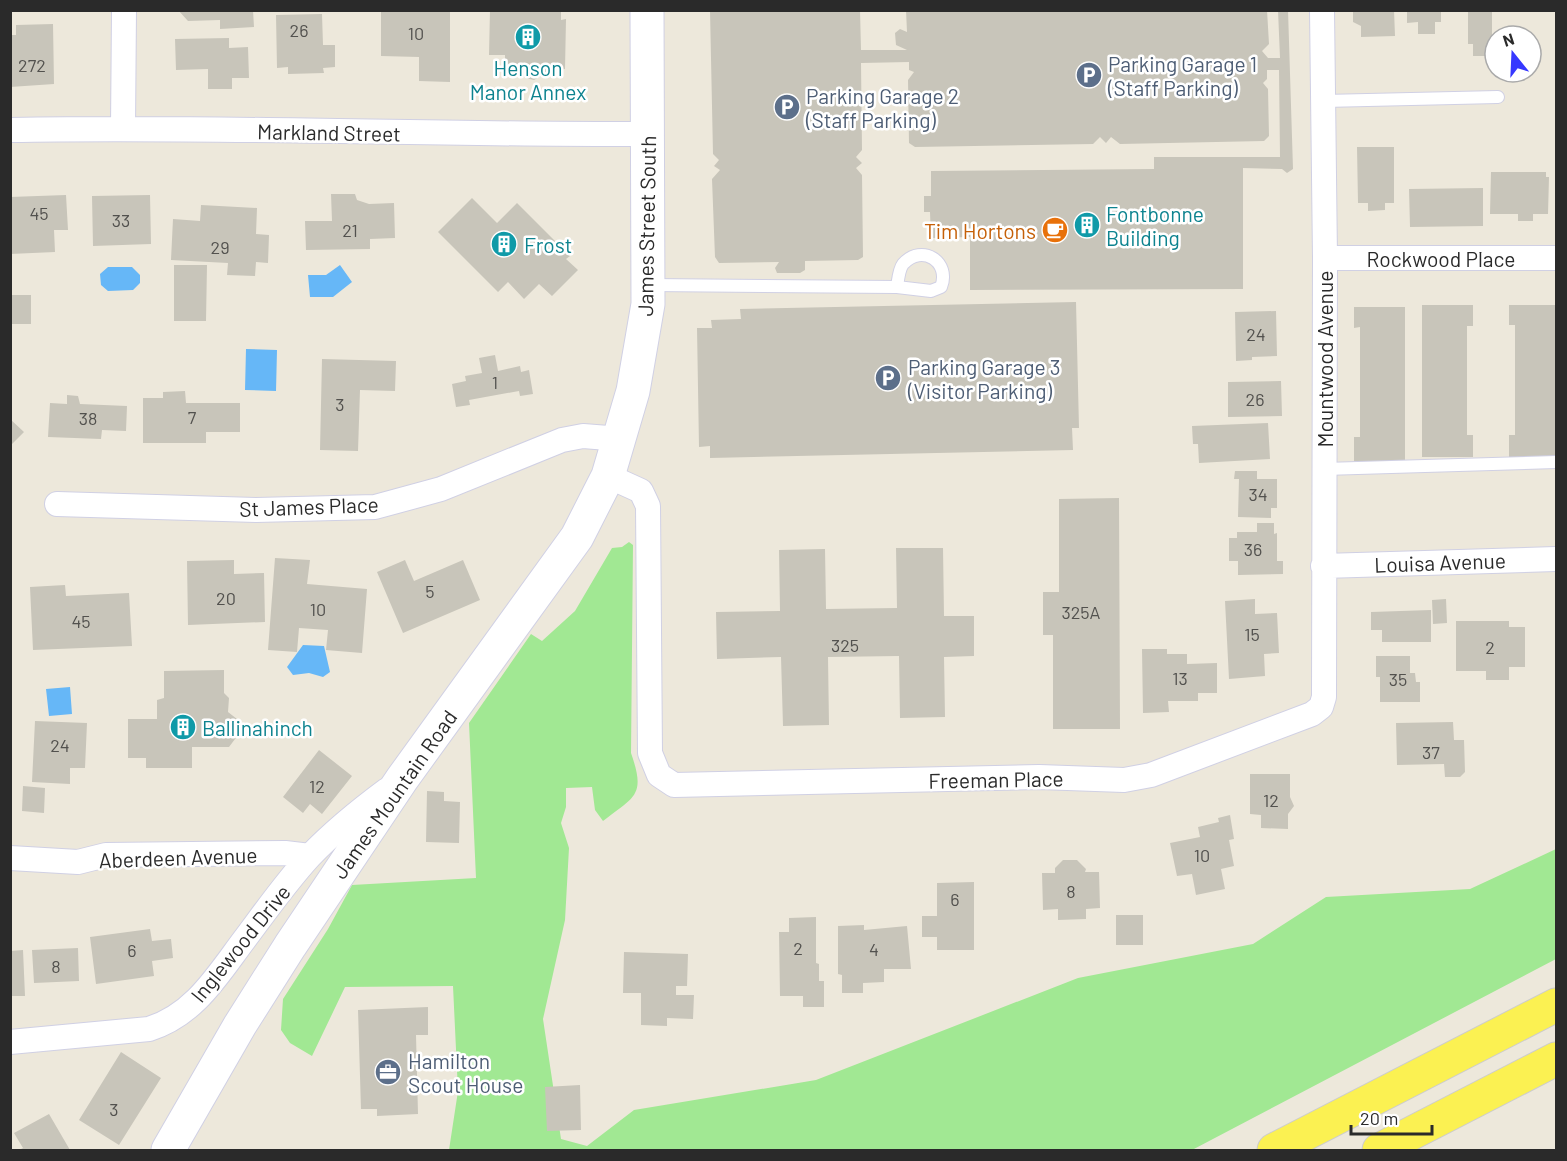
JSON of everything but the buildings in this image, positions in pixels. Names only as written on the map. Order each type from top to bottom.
[{"type":"main road","name":"James Street South","points":[[621,439],[633,391],[647,314],[647,10]]},
{"type":"main road","name":"James Mountain Road","points":[[168,1150],[240,1025],[402,779],[577,537],[608,476],[621,439]]},
{"type":"main road","points":[[1274,1150],[1557,1005]]},
{"type":"main road","points":[[1379,1150],[1557,1059]]},
{"type":"street","points":[[123,128],[124,10]]},
{"type":"street","name":"Mountwood Avenue","points":[[1321,707],[1324,697],[1325,258],[1322,10]]},
{"type":"street","name":"Markland Street","points":[[10,130],[123,128],[471,135],[648,134]]},
{"type":"street","name":"Rockwood Place","points":[[1325,258],[1557,258]]},
{"type":"street","name":"St James Place","points":[[57,504],[256,510],[375,507],[441,489],[562,440],[583,436],[621,439]]},
{"type":"street","name":"Freeman Place","points":[[608,476],[641,491],[648,506],[650,753],[659,775],[674,785],[1039,777],[1124,780],[1151,775],[1312,714],[1321,707]]},
{"type":"street","name":"Louisa Avenue","points":[[1323,566],[1557,559]]},
{"type":"street","name":"Inglewood Drive","points":[[10,1042],[149,1029],[167,1023],[181,1014],[211,986],[310,856],[359,812],[402,779]]},
{"type":"street","name":"Aberdeen Avenue","points":[[10,858],[78,862],[106,855],[285,853],[310,856]]},
{"type":"lane","points":[[1324,101],[1498,97]]},
{"type":"lane","points":[[648,285],[897,286],[931,291],[941,287],[945,279],[943,268],[936,259],[924,254],[912,257],[902,265],[897,286]]},
{"type":"lane","points":[[1324,469],[1557,462]]},
{"type":"green space","points":[[629,542],[633,545],[631,753],[637,787],[630,800],[603,821],[595,810],[592,787],[566,788],[566,807],[561,823],[569,848],[565,920],[543,1019],[561,1139],[587,1146],[634,1110],[816,1080],[1078,978],[1253,944],[1326,897],[1470,889],[1556,849],[1556,959],[1192,1150],[449,1150],[458,1091],[453,986],[345,987],[312,1056],[290,1043],[281,1030],[283,999],[328,929],[352,885],[476,878],[469,723],[531,634],[542,641],[575,611],[612,548],[622,547]]},
{"type":"water","points":[[340,265],[352,282],[333,297],[310,297],[308,275],[326,275]]},
{"type":"water","points":[[108,267],[132,267],[140,275],[140,283],[133,290],[108,291],[101,285],[100,274]]},
{"type":"water","points":[[246,349],[277,350],[276,391],[245,390]]},
{"type":"water","points":[[303,645],[324,646],[330,672],[323,677],[309,673],[293,675],[287,667]]},
{"type":"water","points":[[70,687],[72,714],[49,716],[46,689]]},
{"type":"place","name":"Henson Manor Annex","points":[[528,37]]},
{"type":"place","name":"Parking Garage 1 (Staff Parking)","points":[[1089,75]]},
{"type":"place","name":"Parking Garage 2 (Staff Parking)","points":[[787,107]]},
{"type":"place","name":"Fontbonne Building","points":[[1087,225]]},
{"type":"place","name":"Tim Hortons","points":[[1055,230]]},
{"type":"place","name":"Frost","points":[[504,244]]},
{"type":"place","name":"Parking Garage 3 (Visitor Parking)","points":[[888,378]]},
{"type":"place","name":"Ballinahinch","points":[[183,727]]},
{"type":"place","name":"Hamilton Scout House","points":[[388,1072]]}]
